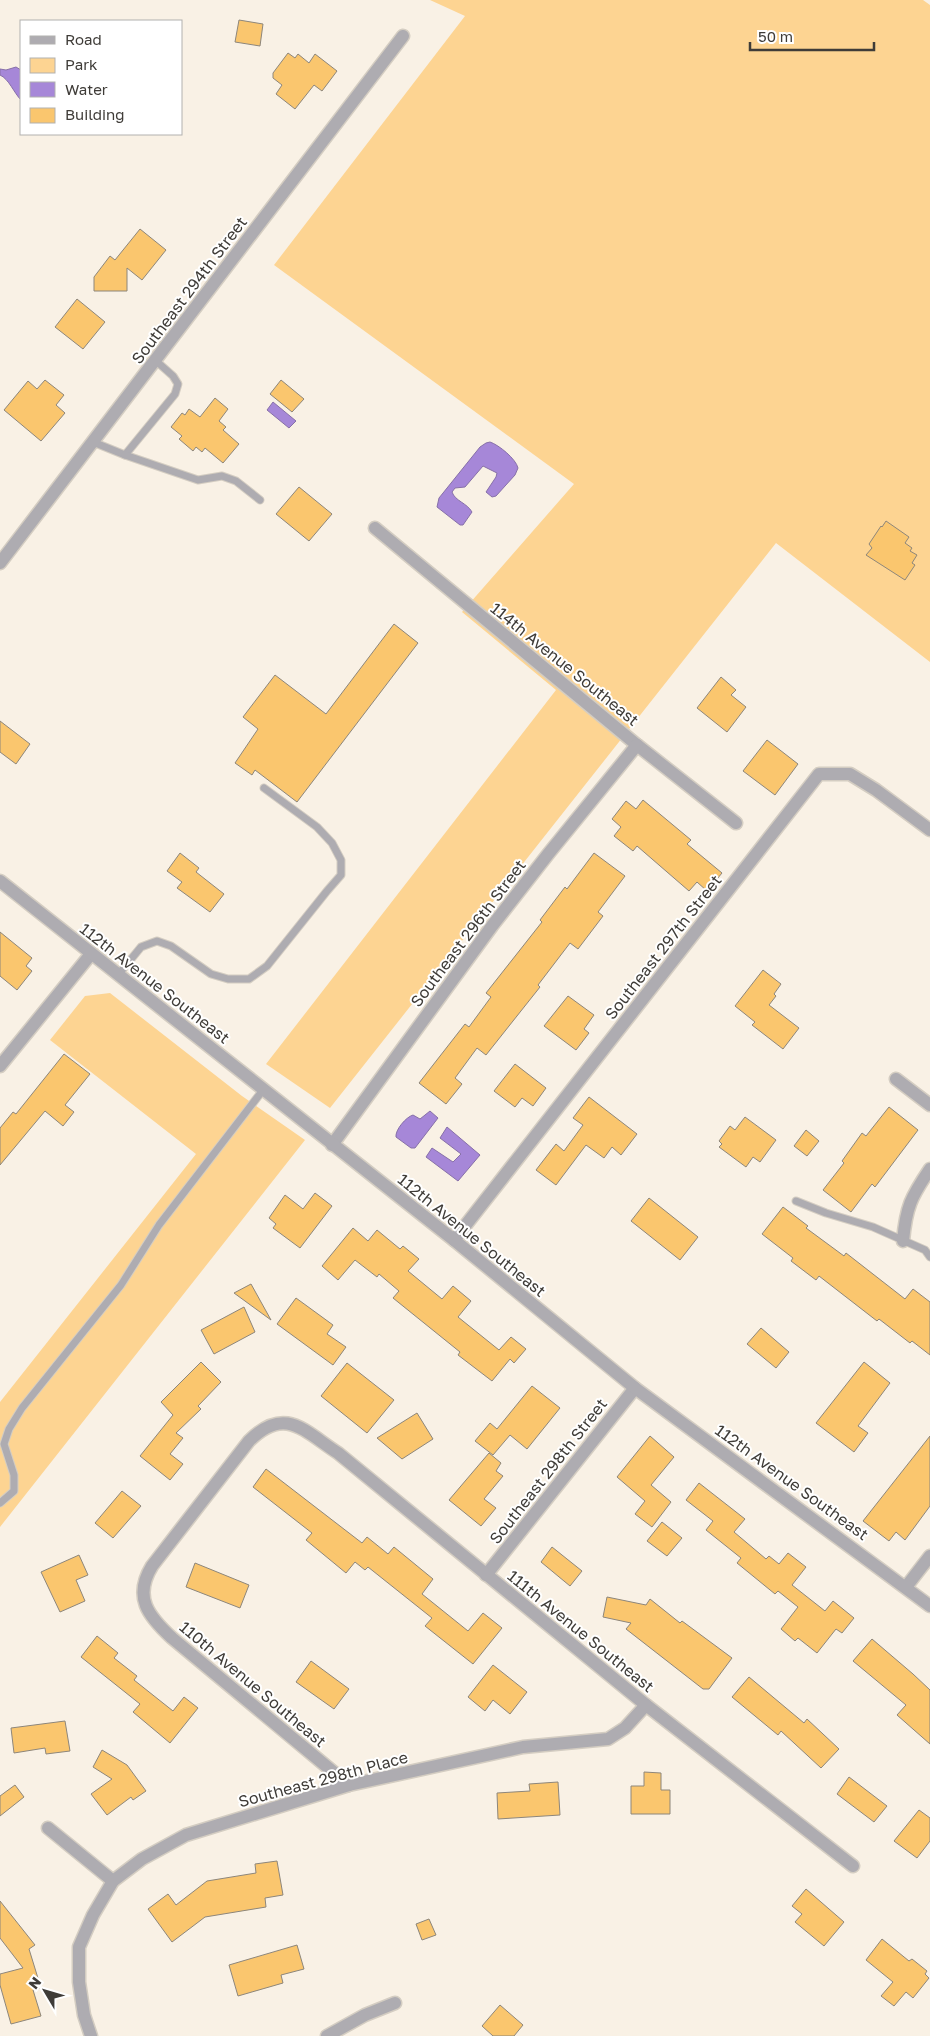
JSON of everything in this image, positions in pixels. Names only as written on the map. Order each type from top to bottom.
[{"type":"street","name":"Southeast 294th Street","points":[[0,563],[403,36]]},
{"type":"street","name":"114th Avenue Southeast","points":[[374,528],[637,745],[736,823]]},
{"type":"street","name":"Southeast 296th Street","points":[[332,1145],[492,926],[637,745]]},
{"type":"street","name":"Southeast 297th Street","points":[[454,1240],[820,774],[850,774],[876,790],[930,830]]},
{"type":"street","name":"112th Avenue Southeast","points":[[0,882],[454,1240],[635,1388],[930,1606]]},
{"type":"street","points":[[0,1066],[91,954]]},
{"type":"street","points":[[896,1079],[930,1105]]},
{"type":"street","points":[[903,1241],[907,1209],[915,1191],[930,1169]]},
{"type":"street","name":"Southeast 298th Street","points":[[486,1575],[635,1388]]},
{"type":"street","name":"111th Avenue Southeast","points":[[144,1602],[144,1584],[152,1566],[249,1441],[267,1426],[277,1422],[288,1423],[338,1453],[646,1705],[853,1866]]},
{"type":"street","points":[[906,1587],[930,1556]]},
{"type":"street","name":"110th Avenue Southeast","points":[[144,1602],[154,1619],[172,1638],[349,1785]]},
{"type":"street","name":"Southeast 298th Place","points":[[91,2036],[84,2015],[79,1982],[79,1947],[93,1915],[113,1881],[142,1859],[186,1836],[349,1785],[523,1747],[608,1739],[625,1728],[646,1705]]},
{"type":"street","points":[[48,1828],[113,1881]]},
{"type":"street","points":[[327,2036],[365,2015],[394,2003]]},
{"type":"lane","points":[[125,455],[175,394],[178,384],[173,376],[155,360]]},
{"type":"lane","points":[[92,442],[198,480],[222,476],[236,481],[260,500]]},
{"type":"lane","points":[[118,974],[141,947],[157,941],[171,946],[211,974],[228,979],[249,979],[267,966],[328,891],[340,874],[341,860],[332,843],[318,827],[264,788]]},
{"type":"lane","points":[[0,1503],[14,1491],[14,1475],[4,1444],[9,1429],[22,1408],[121,1285],[159,1225],[263,1090]]},
{"type":"lane","points":[[796,1201],[826,1213],[873,1227],[925,1250],[930,1257]]},
{"type":"green space","points":[[430,0],[923,0],[930,5],[930,662],[776,543],[330,1108],[266,1064],[556,690],[462,612],[574,484],[274,265],[465,16]]},
{"type":"green space","points":[[110,993],[242,1096],[305,1140],[0,1527],[0,1402],[196,1154],[50,1040],[85,996]]},
{"type":"water","points":[[16,67],[20,69],[20,99],[0,75],[0,69],[6,70]]},
{"type":"water","points":[[273,402],[296,421],[289,428],[267,410]]},
{"type":"water","points":[[490,442],[507,453],[517,464],[518,468],[515,475],[496,496],[492,497],[486,492],[497,473],[483,466],[465,487],[455,488],[452,492],[454,495],[472,512],[463,525],[460,525],[437,507],[439,498],[480,447]]},
{"type":"water","points":[[430,1111],[438,1118],[415,1148],[411,1148],[396,1137],[399,1127],[407,1118],[413,1115],[420,1119]]},
{"type":"water","points":[[447,1127],[480,1155],[458,1181],[426,1157],[432,1148],[453,1162],[461,1154],[440,1138]]},
{"type":"building","points":[[239,20],[263,24],[260,46],[235,42]]},
{"type":"building","points":[[288,53],[295,58],[298,54],[309,63],[315,54],[337,71],[322,91],[314,85],[295,109],[276,94],[282,85],[273,78],[273,73]]},
{"type":"building","points":[[140,229],[166,250],[142,280],[127,268],[127,291],[94,291],[94,277],[110,256],[115,260]]},
{"type":"building","points":[[77,299],[105,322],[83,349],[55,327]]},
{"type":"building","points":[[45,380],[64,395],[56,405],[65,413],[41,441],[4,410],[28,381],[37,389]]},
{"type":"building","points":[[281,380],[304,399],[292,412],[270,394]]},
{"type":"building","points":[[215,398],[228,409],[219,421],[226,427],[223,430],[239,444],[223,463],[205,448],[202,452],[196,447],[193,451],[179,439],[182,436],[171,427],[182,413],[185,415],[189,409],[200,417]]},
{"type":"building","points":[[299,487],[332,514],[309,541],[276,514]]},
{"type":"building","points":[[886,521],[909,537],[905,543],[912,548],[910,551],[917,555],[912,563],[915,565],[905,580],[866,555],[872,548],[869,544]]},
{"type":"building","points":[[394,624],[418,643],[297,802],[255,770],[252,775],[235,763],[258,729],[243,717],[275,675],[326,714]]},
{"type":"building","points":[[721,677],[736,690],[731,695],[746,707],[727,732],[697,708]]},
{"type":"building","points":[[0,721],[30,744],[16,764],[0,752]]},
{"type":"building","points":[[767,740],[798,764],[775,795],[743,771]]},
{"type":"building","points":[[643,800],[691,840],[687,844],[722,873],[707,891],[697,882],[689,891],[637,846],[633,851],[614,836],[621,827],[612,819],[626,801],[636,809]]},
{"type":"building","points":[[180,853],[199,868],[196,872],[224,894],[210,912],[177,888],[182,882],[167,871]]},
{"type":"building","points":[[594,853],[625,876],[598,912],[603,916],[578,949],[570,943],[538,985],[540,987],[486,1055],[477,1048],[455,1078],[462,1084],[446,1104],[419,1083],[465,1024],[469,1027],[491,997],[486,993],[542,922],[540,920],[565,887],[567,889]]},
{"type":"building","points":[[0,932],[32,958],[26,966],[32,971],[17,990],[0,976]]},
{"type":"building","points":[[763,970],[781,984],[774,994],[776,996],[769,1005],[799,1028],[783,1049],[752,1025],[755,1022],[735,1006]]},
{"type":"building","points":[[568,996],[594,1015],[584,1029],[589,1033],[576,1050],[544,1026]]},
{"type":"building","points":[[64,1054],[90,1074],[65,1105],[74,1112],[63,1126],[45,1111],[0,1165],[0,1128],[13,1112],[16,1114]]},
{"type":"building","points":[[515,1064],[546,1088],[533,1106],[522,1098],[515,1107],[494,1091]]},
{"type":"building","points":[[589,1097],[637,1134],[621,1155],[612,1147],[604,1158],[586,1145],[556,1185],[536,1170],[556,1144],[564,1151],[583,1125],[573,1118]]},
{"type":"building","points":[[889,1107],[918,1130],[875,1187],[872,1184],[851,1212],[823,1190],[844,1163],[842,1161],[862,1133],[866,1136]]},
{"type":"building","points":[[745,1117],[776,1140],[760,1162],[753,1157],[746,1167],[719,1147],[722,1144],[719,1141],[730,1126],[735,1130]]},
{"type":"building","points":[[806,1130],[819,1141],[807,1156],[794,1146]]},
{"type":"building","points":[[315,1193],[332,1206],[300,1248],[273,1228],[276,1224],[269,1218],[285,1195],[303,1209]]},
{"type":"building","points":[[649,1198],[698,1237],[680,1260],[631,1221]]},
{"type":"building","points":[[783,1207],[808,1226],[806,1228],[844,1256],[846,1253],[905,1299],[913,1289],[930,1302],[930,1355],[912,1341],[910,1343],[879,1319],[877,1321],[819,1276],[816,1280],[791,1261],[793,1258],[762,1234]]},
{"type":"building","points":[[353,1228],[368,1241],[377,1230],[400,1249],[403,1246],[419,1259],[408,1271],[442,1299],[453,1286],[471,1301],[458,1317],[499,1350],[511,1337],[526,1349],[514,1363],[510,1359],[492,1381],[458,1355],[460,1352],[393,1298],[399,1291],[379,1274],[377,1277],[355,1260],[338,1280],[322,1266]]},
{"type":"building","points":[[251,1284],[271,1320],[234,1293]]},
{"type":"building","points":[[296,1298],[333,1325],[327,1334],[346,1347],[333,1365],[277,1324]]},
{"type":"building","points":[[244,1307],[255,1332],[214,1354],[201,1330]]},
{"type":"building","points":[[761,1328],[789,1352],[776,1368],[747,1344]]},
{"type":"building","points":[[201,1362],[221,1382],[198,1406],[201,1409],[176,1433],[183,1438],[170,1454],[183,1464],[170,1480],[140,1456],[173,1415],[161,1402]]},
{"type":"building","points":[[864,1362],[890,1383],[858,1426],[868,1433],[854,1452],[816,1423]]},
{"type":"building","points":[[347,1363],[394,1400],[367,1433],[321,1396]]},
{"type":"building","points":[[532,1386],[560,1408],[527,1449],[510,1435],[493,1455],[475,1441],[490,1423],[497,1429]]},
{"type":"building","points":[[417,1413],[433,1439],[402,1459],[377,1438]]},
{"type":"building","points":[[650,1436],[674,1457],[651,1485],[671,1502],[652,1527],[635,1514],[645,1501],[617,1477]]},
{"type":"building","points":[[930,1436],[930,1506],[905,1540],[896,1532],[889,1541],[863,1521]]},
{"type":"building","points":[[489,1453],[501,1463],[496,1471],[503,1476],[484,1499],[496,1508],[481,1526],[449,1500]]},
{"type":"building","points":[[266,1469],[362,1543],[367,1537],[388,1554],[394,1547],[433,1579],[422,1594],[468,1631],[483,1613],[502,1628],[473,1664],[425,1626],[432,1618],[368,1567],[365,1570],[355,1562],[346,1573],[306,1540],[312,1533],[253,1487]]},
{"type":"building","points":[[699,1483],[745,1519],[734,1532],[766,1559],[769,1556],[779,1564],[788,1553],[806,1567],[792,1585],[825,1611],[833,1601],[854,1618],[842,1633],[836,1629],[817,1653],[798,1638],[795,1641],[781,1629],[798,1607],[778,1591],[775,1594],[737,1563],[741,1558],[706,1530],[713,1521],[686,1500]]},
{"type":"building","points":[[122,1491],[141,1506],[113,1538],[95,1523]]},
{"type":"building","points":[[662,1522],[682,1538],[667,1556],[647,1541]]},
{"type":"building","points":[[552,1547],[582,1571],[570,1586],[541,1562]]},
{"type":"building","points":[[79,1555],[88,1575],[76,1580],[85,1601],[60,1612],[41,1572]]},
{"type":"building","points":[[195,1563],[249,1585],[240,1608],[186,1587]]},
{"type":"building","points":[[607,1597],[646,1605],[650,1599],[680,1623],[682,1621],[732,1658],[709,1689],[703,1689],[626,1629],[631,1623],[603,1617]]},
{"type":"building","points":[[97,1636],[118,1653],[114,1658],[137,1676],[134,1680],[173,1711],[184,1697],[198,1708],[170,1743],[133,1712],[140,1704],[81,1657]]},
{"type":"building","points":[[872,1639],[930,1690],[930,1744],[897,1715],[906,1705],[853,1661]]},
{"type":"building","points":[[311,1661],[349,1689],[334,1709],[296,1682]]},
{"type":"building","points":[[493,1665],[527,1692],[510,1714],[493,1700],[485,1711],[468,1697]]},
{"type":"building","points":[[749,1677],[804,1723],[807,1719],[839,1749],[821,1768],[781,1731],[778,1735],[732,1697]]},
{"type":"building","points":[[65,1721],[70,1751],[46,1754],[45,1748],[14,1753],[11,1728]]},
{"type":"building","points":[[102,1750],[127,1765],[146,1791],[133,1800],[131,1797],[107,1815],[91,1794],[112,1779],[93,1767]]},
{"type":"building","points":[[644,1772],[661,1773],[661,1790],[670,1790],[670,1814],[631,1814],[631,1786],[644,1786]]},
{"type":"building","points":[[849,1777],[887,1806],[874,1822],[837,1794]]},
{"type":"building","points":[[558,1782],[560,1815],[498,1819],[497,1793],[530,1791],[529,1784]]},
{"type":"building","points":[[15,1785],[24,1797],[0,1816],[0,1796]]},
{"type":"building","points":[[919,1810],[930,1818],[930,1841],[917,1858],[894,1841]]},
{"type":"building","points":[[277,1861],[283,1895],[265,1898],[266,1907],[205,1917],[172,1942],[148,1909],[168,1894],[176,1905],[207,1881],[256,1873],[255,1864]]},
{"type":"building","points":[[806,1889],[844,1922],[824,1946],[795,1922],[802,1914],[792,1906]]},
{"type":"building","points":[[0,1901],[35,1945],[29,1949],[41,1988],[33,1990],[41,2016],[11,2024],[0,1985],[0,1974],[23,1968],[0,1938]]},
{"type":"building","points":[[429,1919],[436,1935],[422,1940],[416,1924]]},
{"type":"building","points":[[882,1939],[909,1961],[912,1959],[927,1971],[925,1974],[929,1978],[913,1998],[906,1992],[894,2006],[881,1996],[893,1982],[866,1960]]},
{"type":"building","points":[[297,1945],[304,1969],[281,1975],[283,1983],[238,1996],[229,1965]]},
{"type":"building","points":[[500,2005],[523,2025],[514,2036],[493,2036],[482,2026]]}]
